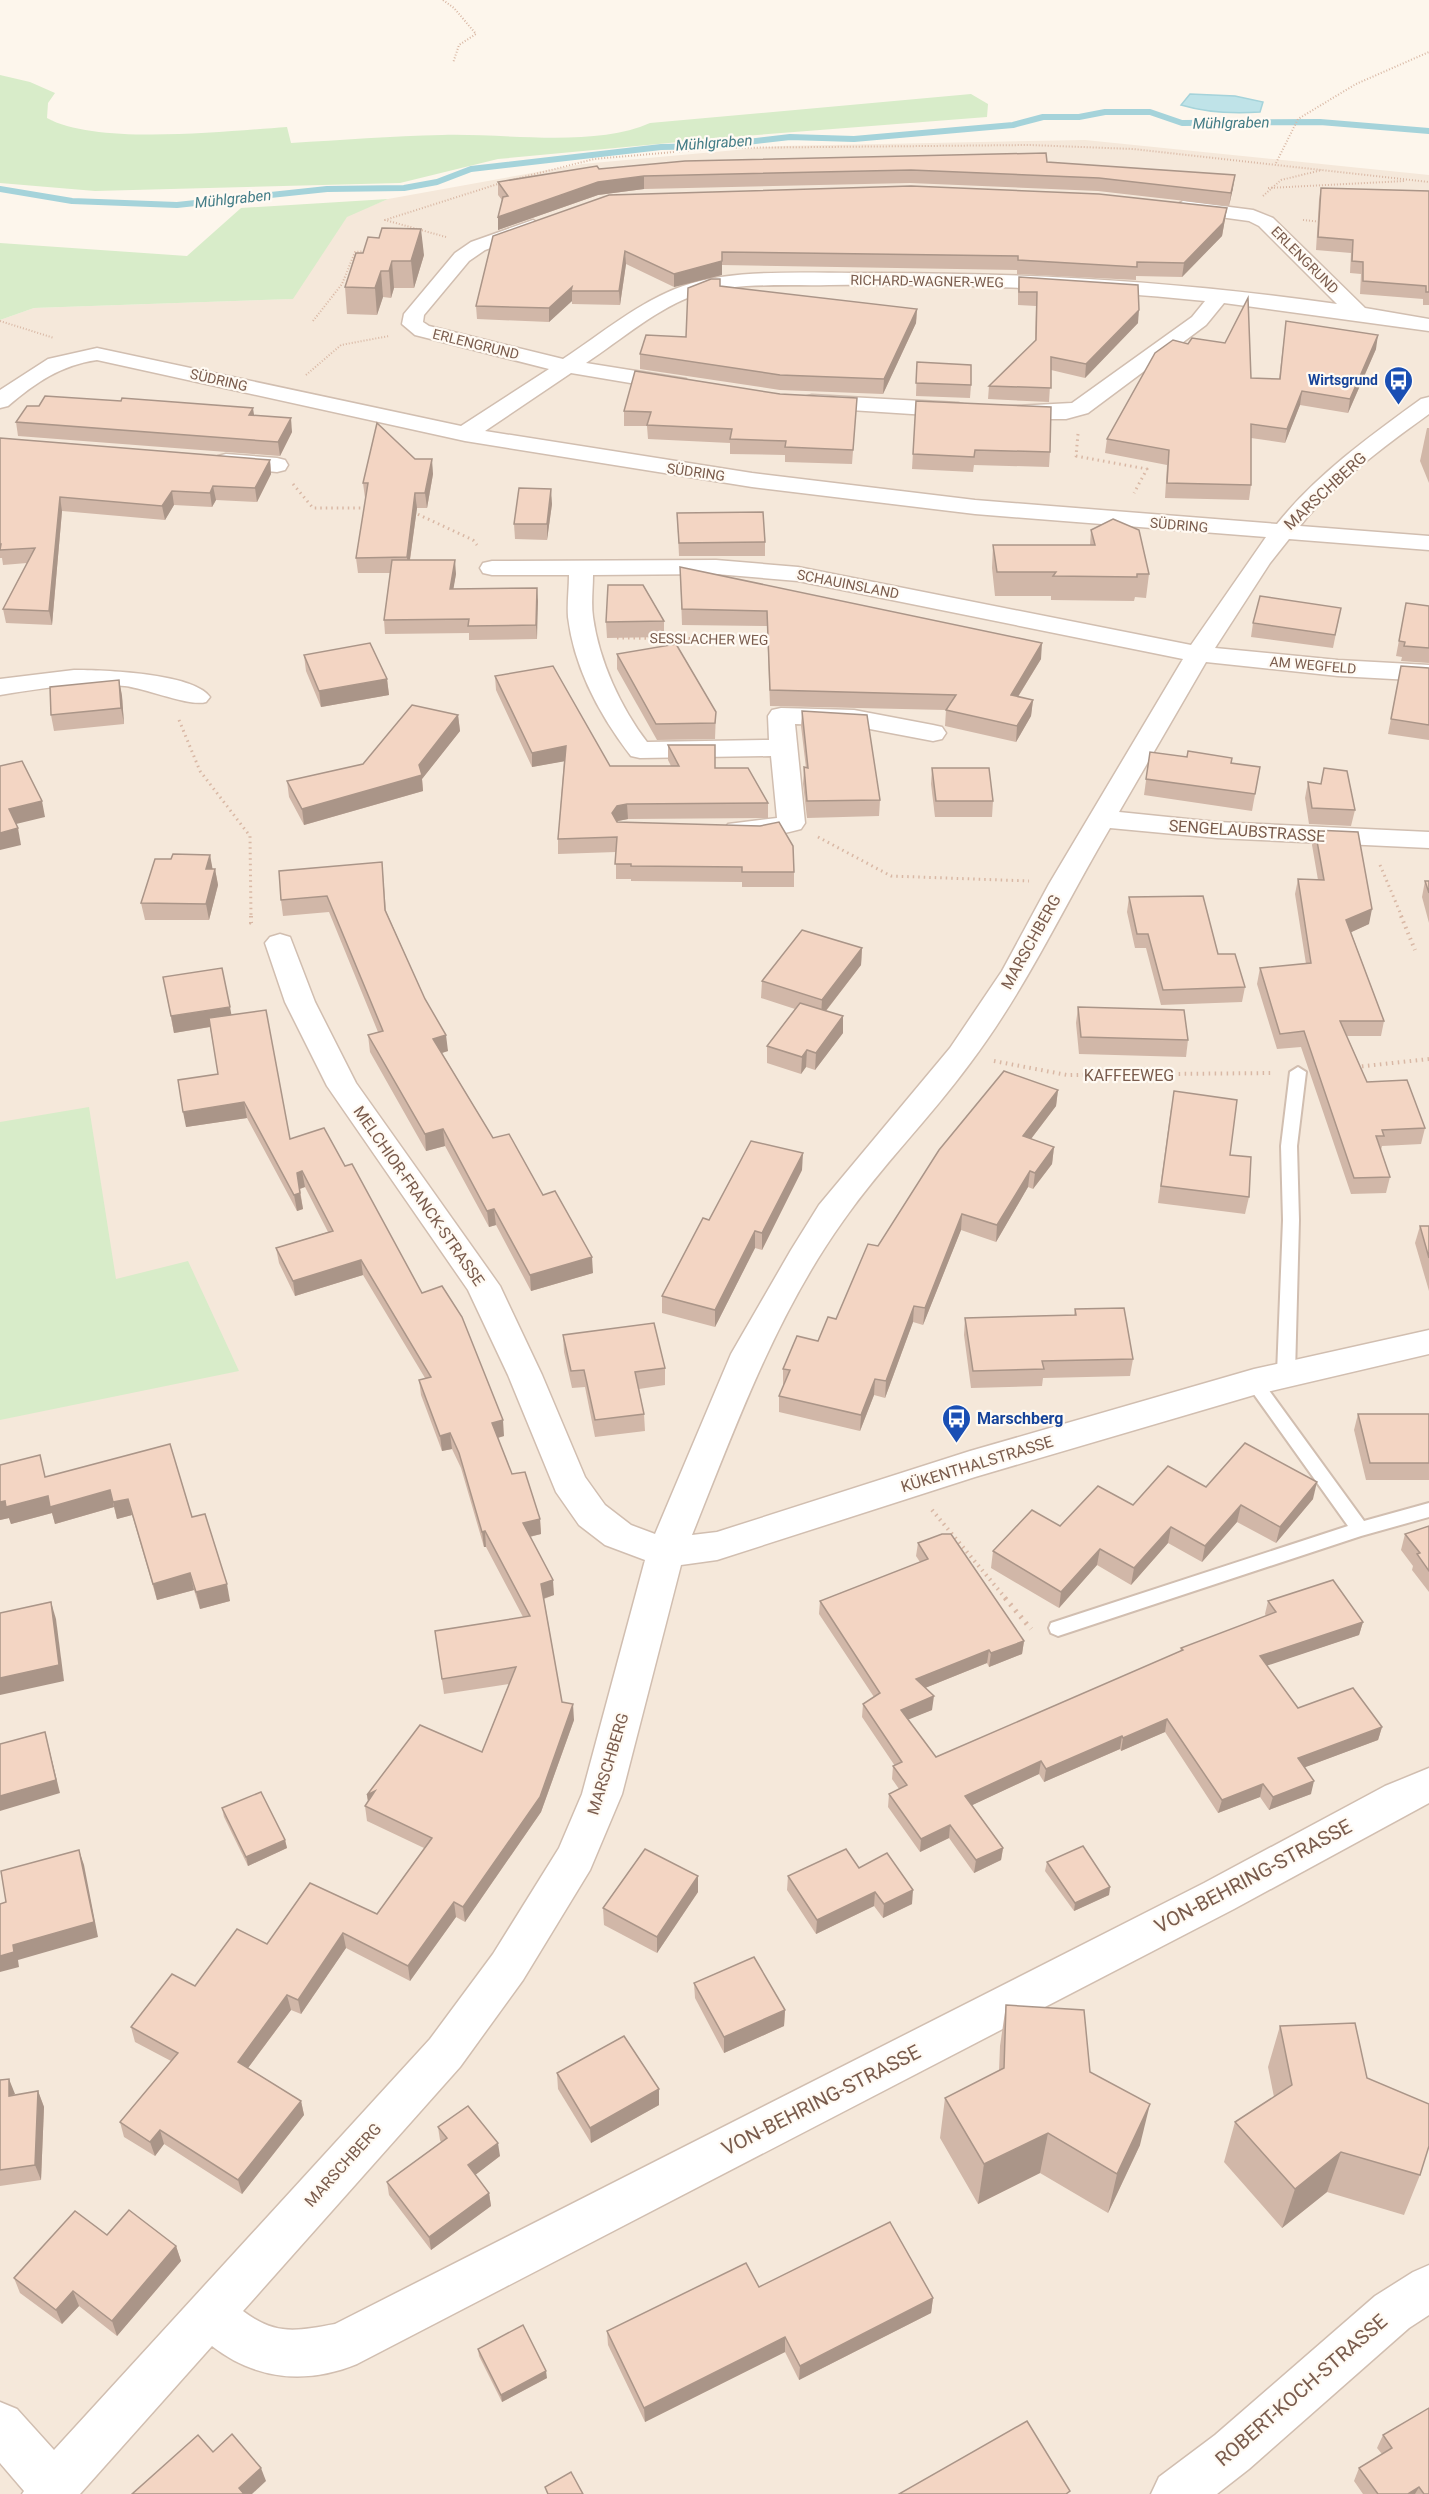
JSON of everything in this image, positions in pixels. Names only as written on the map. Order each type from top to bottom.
[{"type":"street","name":"ERLENGRUND","points":[[1168,206],[1253,216],[1266,222],[1283,236],[1358,312]]},
{"type":"street","name":"ERLENGRUND","points":[[551,219],[478,246],[462,257],[414,314],[412,324],[415,327],[565,366],[700,388]]},
{"type":"street","name":"RICHARD-WAGNER-WEG","points":[[465,434],[664,302],[690,290],[711,285],[862,279],[961,280],[1128,287],[1358,312],[1429,325]]},
{"type":"street","points":[[791,400],[1041,413],[1066,412],[1080,408],[1199,321],[1208,313],[1218,296]]},
{"type":"street","name":"SÜDRING","points":[[0,401],[49,364],[75,355],[97,354],[465,434],[752,480],[975,507],[1281,533]]},
{"type":"street","name":"MARSCHBERG","points":[[50,2491],[445,2053],[507,1967],[576,1857],[602,1794],[666,1552],[748,1354],[803,1258],[831,1213],[961,1055],[1017,971],[1198,654],[1281,533],[1329,484],[1390,432],[1429,404]]},
{"type":"street","points":[[207,460],[277,465]]},
{"type":"street","points":[[1281,533],[1429,543]]},
{"type":"street","points":[[581,567],[582,623],[604,692],[619,725],[640,750],[783,748]]},
{"type":"street","name":"SCHAUINSLAND","points":[[492,568],[716,567],[798,574],[1198,654]]},
{"type":"street","name":"AM WEGFELD","points":[[1198,654],[1338,668],[1429,673]]},
{"type":"street","points":[[0,687],[32,681],[106,678],[176,687],[197,697]]},
{"type":"street","points":[[716,830],[760,830],[791,823],[781,716],[854,718],[933,734]]},
{"type":"street","name":"SENGELAUBSTRASSE","points":[[1102,819],[1217,830],[1429,840]]},
{"type":"street","name":"MELCHIOR-FRANCK-STRASSE","points":[[280,943],[300,1002],[342,1086],[483,1286],[525,1375],[569,1482],[592,1515],[618,1535],[666,1552]]},
{"type":"street","name":"KÜKENTHALSTRASSE","points":[[666,1552],[717,1546],[910,1484],[1270,1378],[1429,1342]]},
{"type":"street","name":"VON-BEHRING-STRASSE","points":[[209,2314],[253,2346],[264,2350],[304,2354],[340,2347],[1219,1896],[1399,1798],[1429,1785]]},
{"type":"street","name":"ROBERT-KOCH-STRASSE","points":[[1176,2494],[1232,2452],[1392,2312],[1429,2288]]},
{"type":"street","points":[[0,2426],[50,2491]]},
{"type":"lane","points":[[1298,1072],[1289,1146],[1291,1220],[1270,1378],[1360,1529]]},
{"type":"lane","points":[[1058,1628],[1360,1529],[1429,1510]]},
{"type":"path","points":[[443,0],[454,8],[475,30],[476,34],[459,45],[453,63]]},
{"type":"path","points":[[1276,163],[1298,119],[1356,84],[1429,52]]},
{"type":"path","points":[[478,246],[385,220],[473,190],[594,159],[720,148],[1030,145],[1133,149],[1276,163],[1429,182]]},
{"type":"path","points":[[1326,170],[1281,179],[1268,188],[1253,216],[1334,223]]},
{"type":"path","points":[[1268,188],[1417,180]]},
{"type":"path","points":[[313,321],[342,284],[355,252],[375,251]]},
{"type":"path","points":[[284,394],[340,345],[373,341],[415,327]]},
{"type":"path","points":[[1080,408],[1076,456],[1147,469],[1119,520]]},
{"type":"path","points":[[277,465],[313,508],[370,508]]},
{"type":"path","points":[[404,508],[474,540],[492,568]]},
{"type":"path","name":"SESSLACHER WEG","points":[[588,638],[776,640]]},
{"type":"path","points":[[197,697],[178,720],[200,771],[250,836],[251,923],[280,943]]},
{"type":"path","points":[[791,823],[891,876],[1002,880]]},
{"type":"path","points":[[1370,838],[1415,950]]},
{"type":"path","name":"KAFFEEWEG","points":[[961,1055],[1067,1075],[1298,1072],[1429,1059]]},
{"type":"path","points":[[910,1484],[1034,1632],[1058,1628]]},
{"type":"shaded area","points":[[1085,140],[1429,175],[1429,2494],[0,2494],[0,320],[34,308],[292,299],[347,216],[388,199],[582,164],[780,146]]},
{"type":"green space","points":[[0,75],[30,82],[55,93],[48,103],[47,118],[69,127],[97,132],[164,134],[287,127],[291,143],[442,135],[576,137],[628,131],[650,123],[971,94],[988,104],[987,117],[744,136],[498,159],[400,183],[95,191],[0,183]]},
{"type":"green space","points":[[388,199],[347,217],[293,299],[34,308],[0,320],[0,243],[187,256],[241,208]]},
{"type":"green space","points":[[89,1107],[116,1279],[188,1261],[239,1371],[0,1420],[0,1122]]},
{"type":"water","points":[[1190,94],[1235,96],[1263,102],[1260,112],[1211,111],[1181,105]]},
{"type":"building","points":[[1046,153],[1047,162],[1235,175],[1231,193],[1099,178],[911,170],[644,176],[598,182],[498,217],[503,197],[508,196],[498,182],[597,166],[599,169],[685,161]]},
{"type":"building","points":[[911,186],[1099,194],[1227,208],[1223,223],[1184,263],[1137,262],[1137,267],[1018,260],[1018,256],[722,252],[722,261],[674,274],[625,251],[619,291],[571,291],[572,287],[549,308],[476,306],[493,236],[609,195]]},
{"type":"building","points":[[1321,188],[1429,191],[1429,292],[1426,292],[1426,286],[1363,281],[1363,262],[1352,261],[1353,240],[1318,237]]},
{"type":"building","points":[[382,228],[421,229],[411,261],[392,261],[389,271],[381,271],[375,288],[345,287],[356,253],[363,253],[368,237],[379,238]]},
{"type":"building","points":[[1019,277],[1138,285],[1139,310],[1086,364],[1051,357],[1051,388],[989,386],[1036,340],[1037,292],[1019,292]]},
{"type":"building","points":[[711,279],[720,279],[720,286],[917,309],[884,379],[780,375],[640,354],[646,335],[686,337],[688,288]]},
{"type":"building","points":[[1248,298],[1251,378],[1280,379],[1286,321],[1378,335],[1350,399],[1302,391],[1287,429],[1251,424],[1251,485],[1167,483],[1169,450],[1107,439],[1155,353],[1173,340],[1188,344],[1192,338],[1225,343]]},
{"type":"building","points":[[917,362],[971,365],[971,385],[916,383]]},
{"type":"building","points":[[635,371],[780,394],[857,398],[853,450],[785,447],[786,441],[730,439],[732,429],[647,425],[651,412],[624,411]]},
{"type":"building","points":[[45,396],[121,401],[122,398],[253,408],[249,415],[291,418],[278,442],[16,422],[27,406],[39,406]]},
{"type":"building","points":[[916,401],[1051,407],[1050,452],[975,450],[974,457],[913,454]]},
{"type":"building","points":[[377,423],[415,459],[432,459],[425,493],[415,493],[407,557],[356,558],[368,483],[363,483]]},
{"type":"building","points":[[0,438],[270,460],[255,488],[213,486],[210,493],[172,491],[162,506],[60,497],[49,611],[3,609],[35,548],[0,550]]},
{"type":"building","points":[[519,488],[551,489],[547,524],[514,524]]},
{"type":"building","points":[[763,512],[765,542],[679,543],[677,513]]},
{"type":"building","points":[[1113,519],[1139,530],[1149,574],[1137,574],[1137,577],[1053,576],[1056,572],[997,572],[993,545],[1095,545],[1091,530]]},
{"type":"building","points":[[392,560],[455,560],[450,589],[537,588],[536,625],[468,626],[469,619],[384,620]]},
{"type":"building","points":[[680,567],[1042,643],[1011,695],[1033,700],[1017,726],[946,710],[956,695],[770,690],[767,611],[682,609]]},
{"type":"building","points":[[608,585],[643,585],[664,621],[606,622]]},
{"type":"building","points":[[1260,596],[1341,608],[1335,635],[1253,623]]},
{"type":"building","points":[[1406,603],[1429,606],[1429,648],[1404,646],[1405,642],[1399,641]]},
{"type":"building","points":[[370,643],[387,679],[319,691],[304,655]]},
{"type":"building","points":[[676,644],[716,712],[715,723],[656,724],[617,654]]},
{"type":"building","points":[[553,666],[610,766],[679,766],[668,745],[715,745],[715,768],[748,768],[768,803],[627,804],[617,806],[612,813],[617,822],[760,826],[779,822],[793,846],[794,872],[742,872],[742,867],[615,864],[617,837],[558,839],[566,746],[532,753],[495,676]]},
{"type":"building","points":[[1401,666],[1429,668],[1429,725],[1391,719]]},
{"type":"building","points":[[119,680],[121,708],[51,715],[50,687]]},
{"type":"building","points":[[412,705],[458,715],[419,765],[422,775],[302,809],[287,781],[363,764]]},
{"type":"building","points":[[802,711],[867,715],[880,800],[807,801],[804,767],[808,768]]},
{"type":"building","points":[[1188,751],[1232,758],[1231,763],[1260,767],[1255,794],[1146,779],[1150,752],[1187,757]]},
{"type":"building","points":[[22,761],[42,801],[9,809],[18,828],[0,833],[0,766]]},
{"type":"building","points":[[932,768],[989,768],[993,801],[936,801]]},
{"type":"building","points":[[1324,768],[1347,771],[1355,810],[1312,808],[1308,782],[1321,784]]},
{"type":"building","points":[[1315,830],[1358,832],[1372,909],[1346,920],[1384,1021],[1340,1021],[1367,1082],[1407,1080],[1425,1128],[1382,1130],[1384,1136],[1376,1136],[1390,1177],[1354,1178],[1304,1031],[1280,1034],[1260,968],[1311,963],[1298,879],[1324,880]]},
{"type":"building","points":[[173,854],[210,855],[206,869],[215,869],[206,904],[141,903],[155,859],[171,859]]},
{"type":"building","points":[[382,862],[385,910],[425,999],[446,1035],[433,1039],[493,1138],[509,1134],[543,1195],[555,1191],[592,1257],[530,1275],[494,1209],[487,1211],[443,1129],[425,1134],[368,1035],[383,1031],[327,896],[281,900],[279,871]]},
{"type":"building","points":[[1425,881],[1429,881],[1429,893]]},
{"type":"building","points":[[1203,896],[1218,954],[1235,954],[1245,987],[1163,990],[1148,934],[1137,934],[1129,897]]},
{"type":"building","points":[[802,930],[862,948],[822,1000],[762,981]]},
{"type":"building","points":[[222,968],[230,1007],[171,1016],[163,977]]},
{"type":"building","points":[[800,1003],[843,1016],[816,1053],[807,1050],[802,1057],[767,1046]]},
{"type":"building","points":[[1078,1007],[1184,1010],[1188,1040],[1081,1037]]},
{"type":"building","points":[[266,1010],[290,1139],[324,1128],[345,1166],[352,1164],[422,1293],[442,1286],[462,1317],[503,1420],[492,1423],[512,1474],[525,1472],[540,1519],[523,1523],[553,1580],[541,1584],[562,1702],[573,1704],[540,1797],[463,1907],[454,1902],[408,1966],[343,1933],[298,2000],[287,1995],[238,2062],[301,2101],[238,2180],[160,2130],[150,2142],[120,2122],[178,2053],[131,2027],[172,1974],[195,1986],[237,1929],[267,1944],[310,1883],[377,1914],[432,1838],[365,1806],[375,1791],[367,1795],[420,1725],[482,1752],[516,1667],[442,1679],[435,1631],[530,1616],[485,1531],[482,1532],[459,1453],[450,1433],[440,1436],[419,1380],[431,1377],[361,1260],[293,1281],[276,1248],[333,1231],[302,1171],[297,1173],[300,1193],[294,1195],[244,1102],[183,1112],[178,1080],[218,1074],[209,1018]]},
{"type":"building","points":[[1004,1071],[1058,1090],[1023,1136],[1054,1147],[1035,1173],[1030,1171],[997,1225],[962,1214],[925,1308],[914,1306],[886,1381],[875,1379],[861,1415],[779,1396],[790,1370],[783,1369],[797,1336],[818,1341],[828,1317],[836,1319],[868,1244],[878,1246],[939,1150]]},
{"type":"building","points":[[1174,1091],[1237,1100],[1230,1155],[1251,1157],[1249,1197],[1161,1186]]},
{"type":"building","points":[[751,1141],[803,1153],[762,1233],[755,1231],[715,1310],[662,1296],[703,1218],[709,1220]]},
{"type":"building","points":[[1420,1226],[1429,1226],[1429,1258]]},
{"type":"building","points":[[1124,1308],[1133,1359],[1042,1361],[1044,1369],[973,1371],[965,1318],[1076,1315],[1075,1309]]},
{"type":"building","points":[[654,1323],[665,1368],[635,1372],[644,1414],[595,1420],[584,1370],[571,1371],[563,1335]]},
{"type":"building","points":[[1358,1414],[1429,1414],[1429,1463],[1370,1463]]},
{"type":"building","points":[[1245,1443],[1317,1482],[1280,1527],[1241,1505],[1205,1546],[1171,1527],[1134,1568],[1100,1549],[1061,1592],[993,1551],[1032,1510],[1060,1526],[1098,1486],[1133,1505],[1168,1466],[1206,1487]]},
{"type":"building","points":[[170,1444],[192,1517],[205,1514],[227,1584],[196,1592],[190,1573],[153,1584],[128,1499],[113,1502],[110,1490],[50,1507],[48,1496],[6,1507],[5,1501],[0,1502],[0,1465],[40,1455],[45,1477]]},
{"type":"building","points":[[1429,1526],[1429,1571],[1417,1554],[1420,1553],[1405,1534]]},
{"type":"building","points":[[942,1534],[951,1534],[1024,1641],[991,1653],[989,1650],[916,1679],[934,1696],[901,1710],[936,1757],[1183,1650],[1181,1648],[1276,1612],[1268,1601],[1333,1580],[1363,1622],[1260,1656],[1298,1708],[1353,1688],[1382,1727],[1298,1758],[1314,1781],[1273,1797],[1263,1784],[1222,1800],[1167,1719],[1046,1769],[1041,1761],[965,1796],[1003,1848],[976,1860],[950,1825],[921,1839],[889,1794],[907,1785],[893,1766],[902,1762],[863,1704],[880,1693],[820,1601],[928,1559],[918,1543]]},
{"type":"building","points":[[51,1602],[59,1665],[0,1678],[0,1613]]},
{"type":"building","points":[[45,1732],[56,1780],[0,1796],[0,1744]]},
{"type":"building","points":[[261,1792],[285,1840],[246,1857],[222,1808]]},
{"type":"building","points":[[1083,1846],[1110,1887],[1075,1903],[1047,1862]]},
{"type":"building","points":[[645,1849],[698,1876],[657,1937],[603,1908]]},
{"type":"building","points":[[846,1849],[859,1868],[887,1853],[913,1890],[884,1904],[875,1892],[817,1920],[788,1876]]},
{"type":"building","points":[[79,1850],[94,1922],[13,1945],[14,1952],[0,1956],[0,1904],[6,1902],[1,1871]]},
{"type":"building","points":[[754,1957],[785,2010],[724,2037],[694,1983]]},
{"type":"building","points":[[1006,2005],[1084,2010],[1090,2072],[1150,2104],[1117,2174],[1048,2133],[984,2164],[945,2098],[1004,2068]]},
{"type":"building","points":[[1355,2023],[1367,2078],[1429,2104],[1429,2146],[1420,2175],[1341,2152],[1295,2189],[1235,2122],[1292,2085],[1280,2026]]},
{"type":"building","points":[[624,2036],[659,2089],[590,2128],[557,2073]]},
{"type":"building","points":[[9,2079],[9,2096],[38,2091],[35,2165],[0,2170],[0,2080]]},
{"type":"building","points":[[468,2106],[498,2143],[468,2165],[489,2193],[429,2237],[387,2182],[447,2138],[438,2127]]},
{"type":"building","points":[[129,2210],[176,2246],[112,2321],[73,2291],[56,2310],[14,2278],[75,2211],[107,2235]]},
{"type":"building","points":[[890,2222],[933,2298],[800,2366],[785,2337],[644,2408],[607,2331],[746,2263],[759,2287]]},
{"type":"building","points":[[523,2325],[546,2371],[501,2395],[478,2349]]},
{"type":"building","points":[[1429,2408],[1429,2494],[1424,2494],[1419,2487],[1408,2494],[1378,2494],[1359,2468],[1392,2448],[1383,2435]]},
{"type":"building","points":[[1027,2421],[1070,2491],[1066,2494],[899,2494]]},
{"type":"building","points":[[232,2434],[261,2468],[239,2488],[244,2494],[132,2494],[198,2435],[213,2452]]},
{"type":"building","points":[[571,2472],[583,2494],[548,2494],[545,2487]]},
{"type":"waterway","name":"Mühlgraben","points":[[0,189],[72,201],[177,205],[327,189],[404,188],[437,182],[471,169],[661,147],[714,146],[790,137],[854,139],[1013,125],[1043,117],[1079,117],[1105,112],[1150,112],[1182,123],[1320,122],[1429,131]]},
{"type":"place","name":"Wirtsgrund","points":[[1399,406]]},
{"type":"place","name":"Marschberg","points":[[956,1444]]}]
